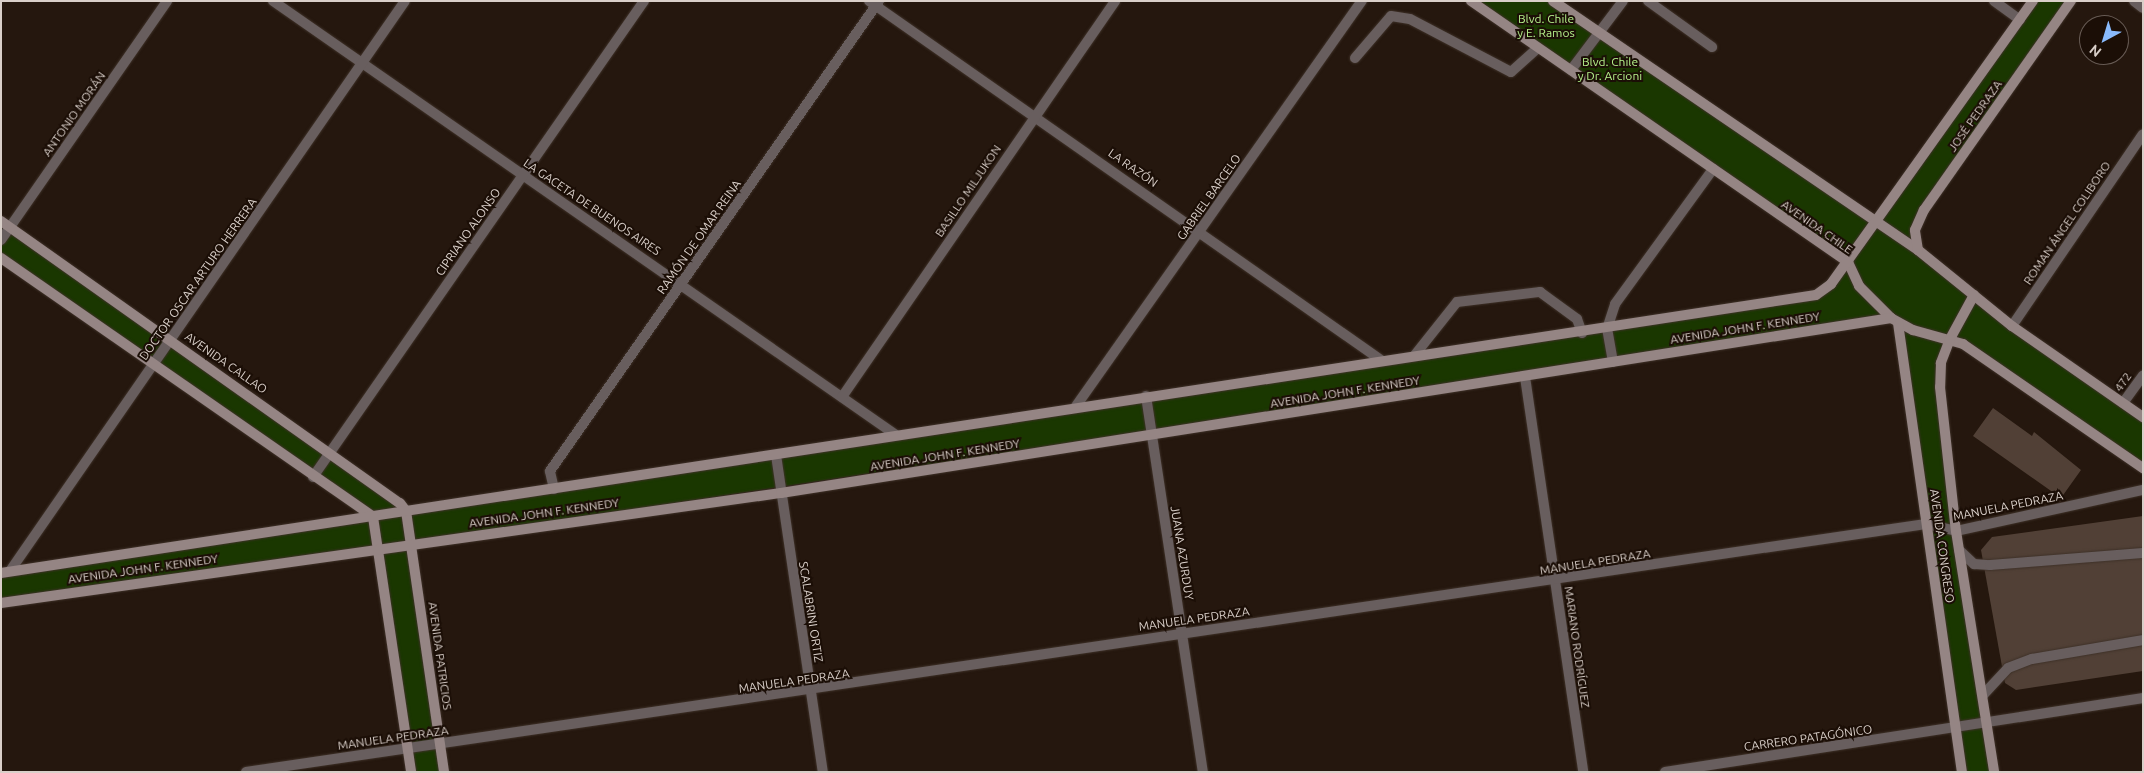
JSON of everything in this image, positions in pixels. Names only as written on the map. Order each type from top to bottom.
[{"type":"main road","name":"AVENIDA CHILE","points":[[1471,1],[1848,262],[1859,286],[1894,320],[1950,338],[2143,468]]},
{"type":"main road","points":[[1553,1],[1874,223],[1918,250],[2012,326],[2143,417]]},
{"type":"main road","name":"JOSÉ PEDRAZA","points":[[1863,241],[2032,1]]},
{"type":"main road","name":"JOSÉ PEDRAZA","points":[[1918,250],[1915,230],[1924,210],[2071,1]]},
{"type":"main road","name":"AVENIDA CALLAO","points":[[1,221],[330,451],[394,497],[406,511]]},
{"type":"main road","name":"AVENIDA JOHN F. KENNEDY","points":[[6,572],[776,455],[1076,406],[1381,360],[1582,333],[1816,295],[1831,284],[1863,241]]},
{"type":"main road","points":[[1,258],[373,517],[412,772]]},
{"type":"main road","name":"AVENIDA CONGRESO","points":[[1974,295],[1950,338],[1941,363],[1940,387],[1956,531],[1994,772]]},
{"type":"main road","name":"AVENIDA JOHN F. KENNEDY","points":[[1,603],[410,543],[781,493],[1613,362],[1894,320]]},
{"type":"main road","name":"AVENIDA CONGRESO","points":[[1894,320],[1962,772]]},
{"type":"main road","points":[[406,511],[410,543]]},
{"type":"main road","name":"AVENIDA PATRICIOS","points":[[410,543],[444,772]]},
{"type":"street","name":"ANTONIO MORÁN","points":[[1,240],[167,1]]},
{"type":"street","name":"LA GACETA DE BUENOS AIRES","points":[[273,1],[682,284],[896,435]]},
{"type":"street","name":"DOCTOR OSCAR ARTURO HERRERA","points":[[6,572],[154,365],[405,1]]},
{"type":"street","name":"CIPRIANO ALONSO","points":[[313,477],[644,1]]},
{"type":"street","name":"BASILLO MILJUKON","points":[[842,397],[1116,1]]},
{"type":"street","name":"GABRIEL BARCELO","points":[[1076,406],[1362,1]]},
{"type":"street","points":[[1571,70],[1623,1]]},
{"type":"street","points":[[1648,1],[1712,47]]},
{"type":"street","points":[[1994,1],[2020,20]]},
{"type":"street","points":[[2134,1],[2143,8]]},
{"type":"street","name":"LA RAZÓN","points":[[874,3],[1200,230],[1381,360]]},
{"type":"street","name":"RAMÓN DE OMAR REINA","points":[[554,489],[550,471],[682,284],[874,3]]},
{"type":"street","points":[[1354,58],[1391,16],[1410,19],[1511,72],[1538,48]]},
{"type":"street","name":"ROMAN ÁNGEL COLIBORO","points":[[2012,326],[2143,134]]},
{"type":"street","points":[[1613,362],[1607,329],[1615,304],[1713,169]]},
{"type":"street","points":[[1414,356],[1457,302],[1540,292],[1577,319],[1582,333]]},
{"type":"street","name":"472","points":[[2123,403],[2143,375]]},
{"type":"street","name":"MARIANO RODRÍGUEZ","points":[[1525,377],[1583,772]]},
{"type":"street","name":"JUANA AZURDUY","points":[[1146,396],[1203,772]]},
{"type":"street","name":"SCALABRINI ORTIZ","points":[[776,455],[823,772]]},
{"type":"street","name":"MANUELA PEDRAZA","points":[[246,772],[811,692],[1182,633],[1555,582],[1926,524],[1956,531],[2143,490]]},
{"type":"street","points":[[1959,550],[1974,564],[1990,565],[2143,552]]},
{"type":"street","points":[[1983,695],[2008,668],[2032,659],[2143,640]]},
{"type":"street","points":[[1987,725],[2143,698]]},
{"type":"street","name":"CARRERO PATAGÓNICO","points":[[1665,772],[1987,725]]},
{"type":"green space","points":[[1471,1],[1553,1],[1874,223],[2033,1],[2071,1],[1915,230],[1918,250],[2143,417],[2143,468],[1950,339],[1940,387],[1994,772],[1962,772],[1898,323],[1890,318],[411,543],[444,772],[411,772],[377,548],[1,603],[1,573],[372,517],[1,258],[1,221],[406,511],[1816,295],[1847,262]]},
{"type":"building","points":[[1993,408],[2032,436],[2034,432],[2081,470],[2061,498],[1973,436]]},
{"type":"building","points":[[2143,516],[2143,671],[2016,690],[2005,683],[1981,550],[1992,537]]},
{"type":"park label","name":"Blvd. Chile y E. Ramos","points":[[1546,26]]},
{"type":"park label","name":"Blvd. Chile y Dr. Arcioni","points":[[1610,69]]}]
